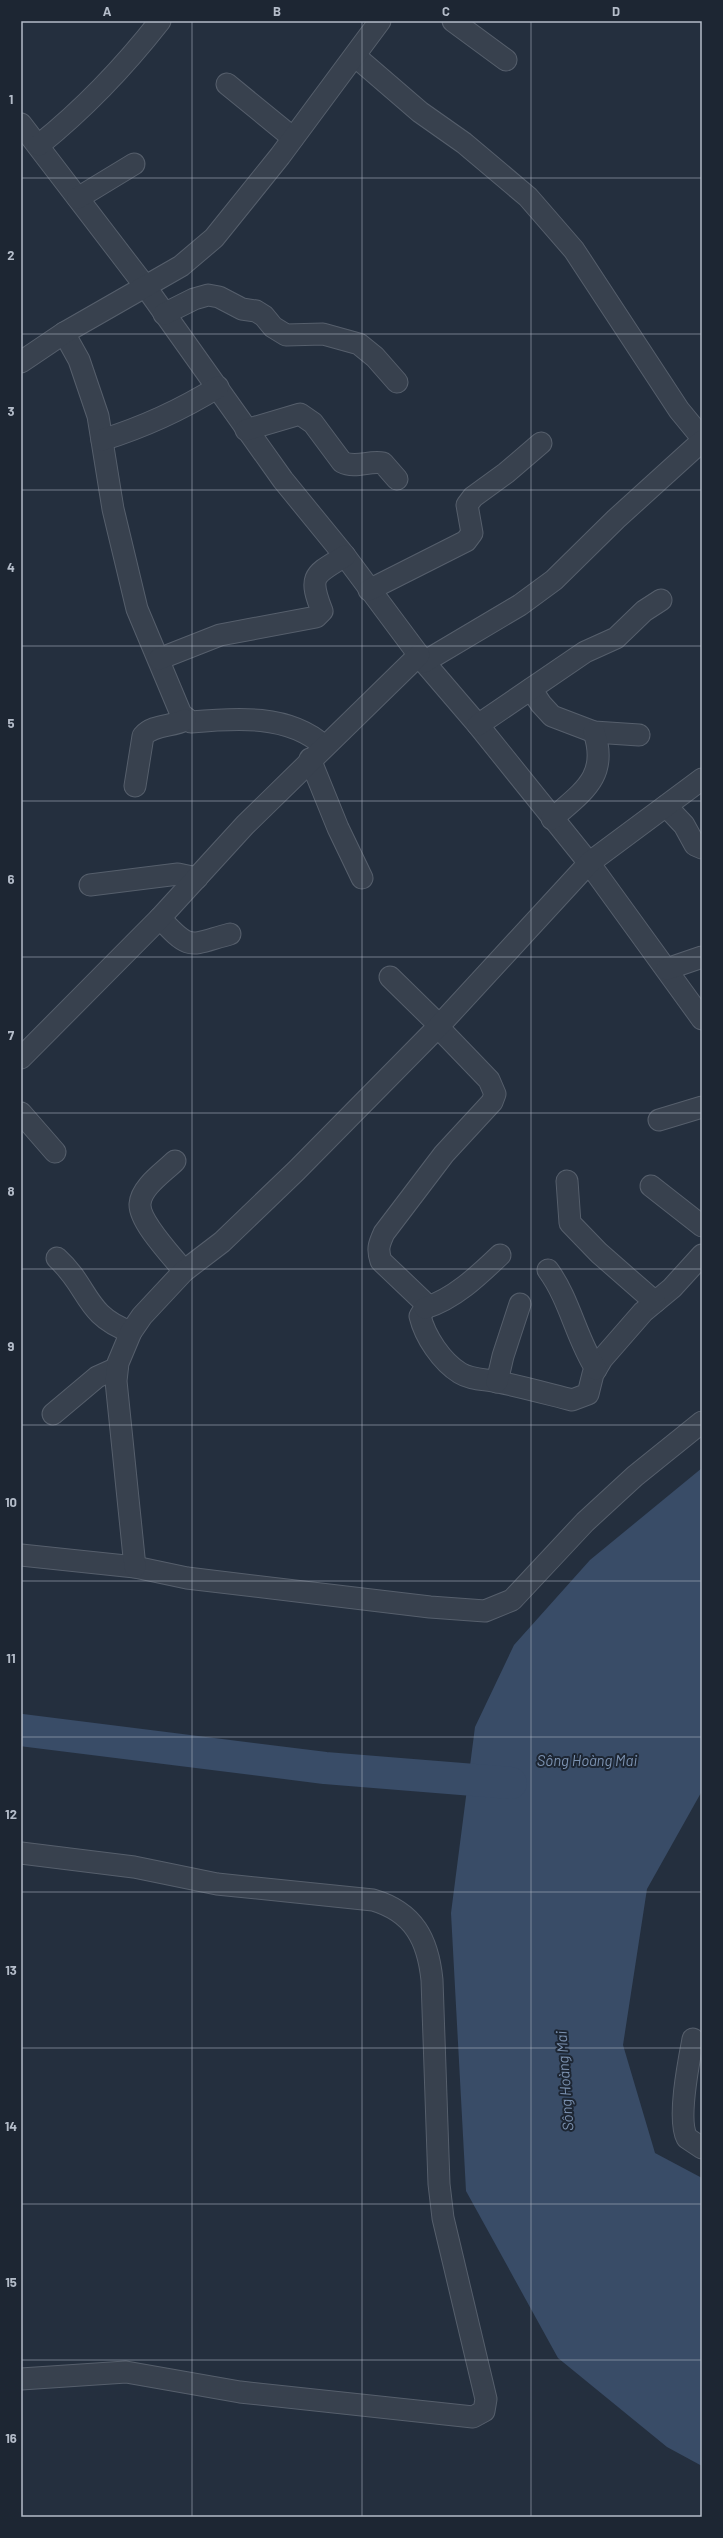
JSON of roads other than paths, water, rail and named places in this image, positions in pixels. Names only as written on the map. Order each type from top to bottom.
[{"type":"street","points":[[39,145],[71,119],[126,64],[160,21]]},
{"type":"street","points":[[453,21],[506,60]]},
{"type":"street","points":[[21,362],[64,333],[181,266],[214,238],[293,138],[355,56],[372,24]]},
{"type":"street","points":[[21,1058],[160,918],[317,753],[421,658],[520,605],[549,584],[702,440],[662,386],[574,250],[528,197],[464,143],[420,112],[355,56]]},
{"type":"street","points":[[227,84],[293,138]]},
{"type":"street","points":[[21,124],[39,145],[145,286],[218,387],[246,430],[314,520],[345,556],[421,658],[478,725],[552,819],[589,863],[702,1018]]},
{"type":"street","points":[[78,198],[134,164]]},
{"type":"street","points":[[164,314],[208,295],[219,297],[242,309],[256,312],[264,316],[273,327],[286,335],[323,334],[360,344],[375,356],[396,382]]},
{"type":"street","points":[[64,333],[89,387],[102,440],[113,509],[129,582],[137,609],[185,720],[191,722],[253,720],[304,730],[317,753],[338,828],[362,878]]},
{"type":"street","points":[[102,440],[139,428],[178,411],[218,387]]},
{"type":"street","points":[[246,430],[300,414],[313,423],[342,462],[349,466],[375,461],[384,463],[397,479]]},
{"type":"street","points":[[369,590],[466,541],[472,533],[467,505],[474,497],[542,443]]},
{"type":"street","points":[[158,659],[220,635],[316,617],[322,611],[313,585],[315,578],[345,556]]},
{"type":"street","points":[[478,725],[585,652],[616,638],[644,612],[661,600]]},
{"type":"street","points":[[531,689],[541,704],[552,716],[594,732],[639,735]]},
{"type":"street","points":[[135,786],[143,736],[151,730],[178,724],[185,720]]},
{"type":"street","points":[[552,819],[581,793],[597,772],[599,761],[598,744],[594,732]]},
{"type":"street","points":[[135,1567],[131,1511],[118,1412],[117,1368],[123,1346],[142,1316],[184,1272],[222,1242],[296,1171],[439,1027],[589,863],[702,779]]},
{"type":"street","points":[[666,806],[684,824],[695,846],[702,848]]},
{"type":"street","points":[[90,885],[178,874],[197,878]]},
{"type":"street","points":[[160,918],[186,943],[194,945],[230,934]]},
{"type":"street","points":[[667,969],[702,957]]},
{"type":"street","points":[[390,977],[489,1080],[496,1094],[492,1102],[444,1154],[384,1233],[378,1244],[381,1261],[421,1296],[425,1308]]},
{"type":"street","points":[[659,1120],[702,1107]]},
{"type":"street","points":[[21,1113],[55,1152]]},
{"type":"street","points":[[175,1161],[148,1187],[140,1204],[142,1213],[150,1228],[184,1272]]},
{"type":"street","points":[[567,1181],[570,1223],[621,1274],[655,1302]]},
{"type":"street","points":[[651,1186],[702,1226]]},
{"type":"street","points":[[500,1255],[454,1294],[437,1304],[425,1308],[420,1316],[422,1324],[442,1357],[460,1373],[473,1378],[497,1382],[572,1400],[588,1394],[596,1369],[643,1312],[672,1288],[702,1255]]},
{"type":"street","points":[[57,1258],[77,1280],[94,1310],[115,1326],[132,1332]]},
{"type":"street","points":[[548,1270],[557,1282],[583,1347],[596,1369]]},
{"type":"street","points":[[497,1382],[503,1356],[520,1304]]},
{"type":"street","points":[[53,1414],[97,1377],[117,1368]]},
{"type":"street","points":[[21,1555],[135,1567],[187,1578],[430,1607],[485,1611],[512,1600],[585,1522],[635,1476],[702,1422]]},
{"type":"street","points":[[21,1853],[134,1867],[217,1884],[373,1900],[389,1905],[414,1926],[429,1956],[432,1980],[439,2184],[443,2218],[463,2306],[484,2382],[486,2407],[482,2414],[473,2417],[303,2400],[240,2392],[126,2372],[21,2379]]},
{"type":"street","points":[[692,2039],[687,2070],[683,2119],[687,2138],[702,2148]]},
{"type":"water","name":"Sông Hoàng Mai","points":[[702,1468],[702,1791],[647,1889],[623,2045],[655,2153],[702,2178],[702,2466],[667,2447],[558,2358],[466,2191],[451,1913],[475,1727],[514,1645],[590,1560]]},
{"type":"waterway","points":[[21,1730],[325,1768],[511,1783]]}]
